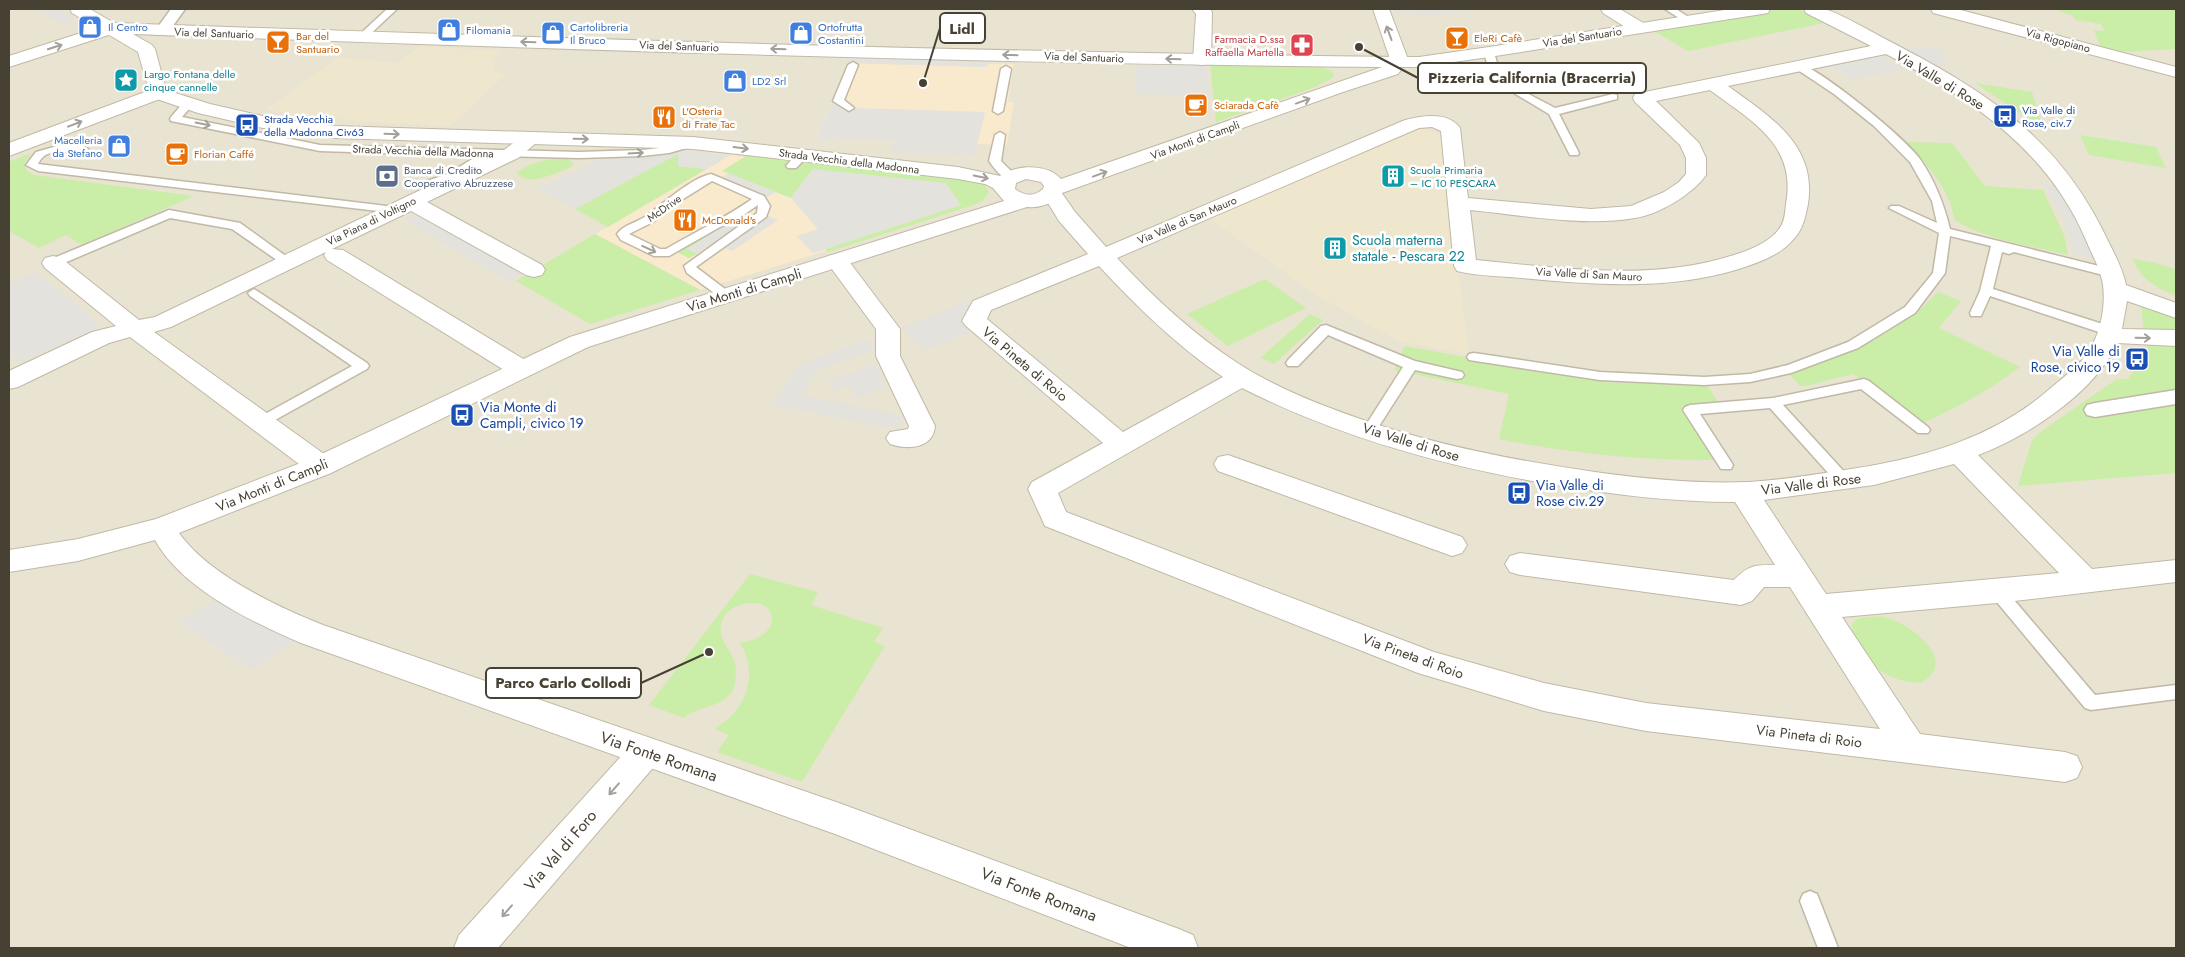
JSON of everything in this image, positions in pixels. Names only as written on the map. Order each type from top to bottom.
[{"type":"street","points":[[10,148],[158,93],[146,49],[78,9]]},
{"type":"street","points":[[162,31],[178,9]]},
{"type":"street","points":[[1198,62],[1204,12],[1200,9]]},
{"type":"street","points":[[1381,9],[1405,63]]},
{"type":"street","name":"Via del Santuario","points":[[1609,9],[1639,28]]},
{"type":"street","name":"Via del Santuario","points":[[112,28],[182,32],[1198,62],[1405,63],[1489,52],[1762,9]]},
{"type":"street","name":"Via Valle di Rose","points":[[1068,220],[1053,191],[1052,181],[1042,174],[1026,173],[1016,192],[1047,206],[1068,220],[1132,288],[1162,315],[1242,377],[1300,404],[1369,431],[1456,457],[1540,473],[1624,485],[1744,493],[1896,471],[1958,452],[2008,432],[2038,414],[2070,386],[2098,357],[2110,333],[2113,281],[2092,227],[2080,206],[2045,158],[2012,128],[1967,93],[1812,9]]},
{"type":"street","name":"Via Rigopiano","points":[[1939,9],[2176,72]]},
{"type":"street","points":[[9,62],[112,28]]},
{"type":"street","points":[[146,49],[160,38],[182,32]]},
{"type":"street","points":[[1457,203],[1591,215],[1635,212],[1656,204],[1686,186],[1696,175],[1696,158],[1689,143],[1642,98],[1887,48]]},
{"type":"street","points":[[1309,62],[1330,67],[1339,72],[1342,77],[1336,88]]},
{"type":"street","name":"Via Monti di Campli","points":[[9,561],[78,550],[162,528],[321,466],[579,342],[969,218],[1016,192],[1044,198],[1053,191],[1405,63]]},
{"type":"street","name":"Via Valle di San Mauro","points":[[1103,256],[1406,127],[1427,120],[1441,122],[1450,128],[1465,266],[1619,278],[1663,277],[1705,272],[1764,252],[1782,238],[1793,224],[1799,192],[1798,172],[1788,148],[1770,128],[1713,83]]},
{"type":"street","name":"Strada Vecchia della Madonna","points":[[158,93],[188,104],[263,122],[334,132],[693,143],[798,160],[968,174],[990,179],[1016,192]]},
{"type":"street","name":"Via Piana di Voltigno","points":[[9,381],[101,337],[162,322],[288,262],[532,138]]},
{"type":"street","points":[[409,199],[534,270]]},
{"type":"street","points":[[336,255],[521,369]]},
{"type":"street","name":"Via Pineta di Roio","points":[[1103,256],[980,306],[974,321],[1121,444]]},
{"type":"street","points":[[837,260],[888,329],[888,356],[922,426],[921,434],[914,438],[899,438]]},
{"type":"street","points":[[53,264],[133,328],[321,466]]},
{"type":"street","points":[[2113,281],[2176,311]]},
{"type":"street","points":[[2110,333],[2136,338],[2176,338]]},
{"type":"street","name":"Via Pineta di Roio","points":[[1242,377],[1042,489],[1055,519],[1429,664],[1544,697],[1646,717],[2065,767]]},
{"type":"street","points":[[2096,410],[2176,397]]},
{"type":"street","points":[[1958,452],[2085,580]]},
{"type":"street","points":[[1228,464],[1452,545]]},
{"type":"street","points":[[1744,493],[1910,748]]},
{"type":"street","name":"Via Fonte Romana","points":[[162,528],[170,542],[184,559],[228,592],[269,616],[312,634],[451,685],[857,826],[1179,948]]},
{"type":"street","points":[[1520,564],[1741,593],[1757,576],[1798,576]]},
{"type":"street","points":[[1818,607],[2176,571]]},
{"type":"street","name":"Via Val di Foro","points":[[473,948],[646,752]]},
{"type":"lane","points":[[362,37],[392,9]]},
{"type":"lane","points":[[1670,9],[1688,20]]},
{"type":"lane","points":[[1489,52],[1493,67],[1504,81],[1553,112],[1574,153]]},
{"type":"lane","points":[[849,108],[838,101],[853,65]]},
{"type":"lane","points":[[1474,357],[1600,376],[1694,381],[1750,378],[1791,369],[1853,345],[1910,310],[1939,273],[1945,231],[1938,201],[1916,160],[1871,118],[1838,92],[1798,66]]},
{"type":"lane","points":[[998,111],[1006,69]]},
{"type":"lane","points":[[1553,112],[1614,97]]},
{"type":"lane","name":"Strada Vecchia della Madonna","points":[[188,104],[175,119],[320,148],[500,154],[642,153],[669,150],[693,143]]},
{"type":"lane","points":[[1000,135],[995,161],[1016,192]]},
{"type":"lane","points":[[83,149],[63,148],[52,150],[37,157],[32,165],[38,168],[409,199]]},
{"type":"lane","name":"McDrive","points":[[711,177],[760,198],[732,218],[716,224],[669,252],[656,252],[625,237],[623,234],[649,220],[668,204],[711,177]]},
{"type":"lane","points":[[725,296],[691,270],[690,266],[698,258],[762,215],[765,207],[760,198]]},
{"type":"lane","points":[[1895,208],[1945,231],[2113,281]]},
{"type":"lane","points":[[53,264],[170,214],[236,226],[288,262]]},
{"type":"lane","points":[[1976,313],[1986,291],[1997,247],[2075,268]]},
{"type":"lane","points":[[1986,291],[2110,333]]},
{"type":"lane","points":[[254,293],[362,366],[261,422]]},
{"type":"lane","points":[[1293,363],[1326,329],[1411,364],[1457,375]]},
{"type":"lane","points":[[1369,431],[1411,364]]},
{"type":"lane","points":[[1726,465],[1690,410],[1773,403],[1864,384],[1923,430]]},
{"type":"lane","points":[[1773,403],[1844,480]]},
{"type":"lane","points":[[1997,590],[2091,703],[2176,692]]},
{"type":"lane","points":[[1810,901],[1828,948]]},
{"type":"shaded area","points":[[9,9],[2176,9],[2176,948],[9,948]]},
{"type":"shaded area","points":[[59,9],[76,19],[61,24],[41,12]]},
{"type":"shaded area","points":[[1394,9],[1481,9],[1439,15],[1396,14]]},
{"type":"shaded area","points":[[419,46],[501,51],[491,62],[498,64],[493,70],[504,76],[450,126],[355,121],[266,110],[337,58],[398,63]]},
{"type":"shaded area","points":[[1905,48],[1944,49],[1946,66],[1939,66]]},
{"type":"shaded area","points":[[1878,55],[1904,69],[1852,79],[1826,65]]},
{"type":"shaded area","points":[[851,56],[989,60],[987,67],[848,63]]},
{"type":"shaded area","points":[[848,63],[987,67],[988,64],[1014,64],[1008,102],[1014,102],[1007,145],[816,139]]},
{"type":"shaded area","points":[[1136,65],[1207,66],[1208,95],[1135,94]]},
{"type":"shaded area","points":[[832,102],[843,102],[853,108],[985,112],[975,155],[890,152],[894,141],[816,139]]},
{"type":"shaded area","points":[[1416,129],[1440,134],[1469,354],[1399,341],[1318,296],[1209,218]]},
{"type":"shaded area","points":[[688,151],[728,156],[706,169],[678,166],[678,154],[575,209],[538,189],[598,160]]},
{"type":"shaded area","name":"McDonald's","points":[[731,155],[974,180],[986,186],[989,192],[983,201],[974,205],[700,290],[595,234]]},
{"type":"shaded area","points":[[813,169],[946,183],[961,205],[813,253],[797,236],[818,229],[791,198]]},
{"type":"shaded area","points":[[729,173],[776,192],[767,197],[721,178]]},
{"type":"shaded area","points":[[2042,184],[2059,185],[2068,197],[2095,259],[2075,255],[2064,219]]},
{"type":"shaded area","points":[[421,213],[525,272],[508,281],[404,220]]},
{"type":"shaded area","points":[[766,215],[778,220],[732,251],[720,246]]},
{"type":"shaded area","points":[[728,223],[738,227],[697,254],[687,249]]},
{"type":"shaded area","points":[[36,272],[102,326],[20,363],[9,353],[9,283]]},
{"type":"shaded area","points":[[965,302],[970,307],[962,318],[974,330],[959,337],[925,351],[902,328]]},
{"type":"shaded area","points":[[868,339],[876,349],[816,371],[800,395],[906,416],[898,430],[771,404],[801,364]]},
{"type":"shaded area","points":[[874,364],[885,387],[857,398],[850,385],[832,391],[830,381]]},
{"type":"shaded area","points":[[216,599],[294,641],[252,670],[179,622]]},
{"type":"green space","points":[[1780,9],[1800,10],[1824,23],[1688,51],[1652,30]]},
{"type":"green space","points":[[2054,9],[2176,9],[2176,49],[2122,52],[2101,48],[2094,30],[2104,31],[2101,24],[2076,20],[2073,16]]},
{"type":"green space","points":[[1210,64],[1320,67],[1332,71],[1334,77],[1313,88],[1216,122]]},
{"type":"green space","points":[[1975,83],[2032,92],[2041,122],[2030,120]]},
{"type":"green space","points":[[2080,135],[2156,147],[2166,168],[2089,155]]},
{"type":"green space","points":[[1907,142],[1952,143],[1985,186],[2043,190],[2064,235],[2068,255],[1993,237],[1965,226],[1954,219],[1948,197],[1942,187]]},
{"type":"green space","points":[[31,153],[24,164],[27,171],[34,175],[194,196],[82,245],[66,235],[39,248],[9,231],[9,162]]},
{"type":"green space","points":[[678,153],[679,166],[706,169],[608,227],[575,209]]},
{"type":"green space","points":[[746,156],[974,180],[983,183],[989,192],[983,201],[974,205],[828,252],[825,249],[960,205],[813,169],[791,198],[722,171]]},
{"type":"green space","points":[[566,158],[574,163],[571,167],[543,178],[528,179],[517,173],[540,161]]},
{"type":"green space","points":[[757,204],[762,210],[738,227],[728,223],[688,249],[697,254],[689,258],[675,251],[716,226],[750,216],[759,208]]},
{"type":"green space","points":[[595,234],[700,290],[590,324],[516,281]]},
{"type":"green space","points":[[2133,259],[2157,263],[2176,270],[2176,296],[2150,282],[2140,272]]},
{"type":"green space","points":[[1265,279],[1306,308],[1228,346],[1187,314]]},
{"type":"green space","points":[[1938,292],[1961,301],[1939,328],[2020,367],[1971,399],[1918,425],[1853,374],[1802,387],[1789,375],[1853,349],[1885,333],[1915,314]]},
{"type":"green space","points":[[2141,306],[2176,316],[2176,332],[2144,331]]},
{"type":"green space","points":[[1310,314],[1323,320],[1274,364],[1260,358]]},
{"type":"green space","points":[[2145,343],[2176,344],[2176,473],[2018,486],[2032,440],[2043,430],[2117,379],[2128,379],[2149,348]]},
{"type":"green space","points":[[1405,346],[1603,382],[1708,386],[1721,407],[1688,409],[1721,460],[1609,456],[1499,439],[1509,394],[1394,370]]},
{"type":"green space","points":[[750,574],[818,592],[811,605],[883,628],[874,642],[885,646],[802,782],[717,752],[729,735],[714,729],[734,713],[746,692],[749,680],[746,655],[740,643],[759,637],[769,629],[772,623],[769,610],[764,605],[752,603],[738,606],[732,609],[723,619],[721,632],[724,643],[734,660],[736,670],[734,687],[725,699],[684,718],[649,705]]},
{"type":"green space","points":[[1865,617],[1882,617],[1893,620],[1913,631],[1930,648],[1935,657],[1936,666],[1931,675],[1921,683],[1909,682],[1892,677],[1877,668],[1861,647],[1852,629],[1855,620]]},
{"type":"place","name":"Il Centro","points":[[90,27]]},
{"type":"place","name":"Filomania","points":[[449,30]]},
{"type":"place","name":"Cartolibreria Il Bruco","points":[[553,33]]},
{"type":"place","name":"Ortofrutta Costantini","points":[[801,33]]},
{"type":"place","name":"EleRi Cafè","points":[[1457,38]]},
{"type":"place","name":"Bar del Santuario","points":[[278,42]]},
{"type":"place","name":"Farmacia D.ssa Raffaella Martella","points":[[1302,45]]},
{"type":"place","name":"Pizzeria California (Bracerria)","points":[[1359,47]]},
{"type":"place","name":"Largo Fontana delle cinque cannelle","points":[[126,80]]},
{"type":"place","name":"LD2 Srl","points":[[735,81]]},
{"type":"place","name":"Lidl","points":[[923,83]]},
{"type":"place","name":"Sciarada Cafè","points":[[1196,105]]},
{"type":"place","name":"Via Valle di Rose, civ.7","points":[[2005,116]]},
{"type":"place","name":"L'Osteria di Frate Tac","points":[[664,117]]},
{"type":"place","name":"Strada Vecchia della Madonna Civ63","points":[[247,125]]},
{"type":"place","name":"Macelleria da Stefano","points":[[119,146]]},
{"type":"place","name":"Florian Caffé","points":[[177,154]]},
{"type":"place","name":"Banca di Credito Cooperativo Abruzzese","points":[[387,176]]},
{"type":"place","name":"Scuola Primaria – IC 10 PESCARA","points":[[1393,176]]},
{"type":"place","name":"McDonald's","points":[[685,220]]},
{"type":"place","name":"Scuola materna statale - Pescara 22","points":[[1335,248]]},
{"type":"place","name":"Via Valle di Rose, civico 19","points":[[2137,359]]},
{"type":"place","name":"Via Monte di Campli, civico 19","points":[[462,415]]},
{"type":"place","name":"Via Valle di Rose civ.29","points":[[1519,493]]},
{"type":"place","name":"Parco Carlo Collodi","points":[[709,652]]}]
